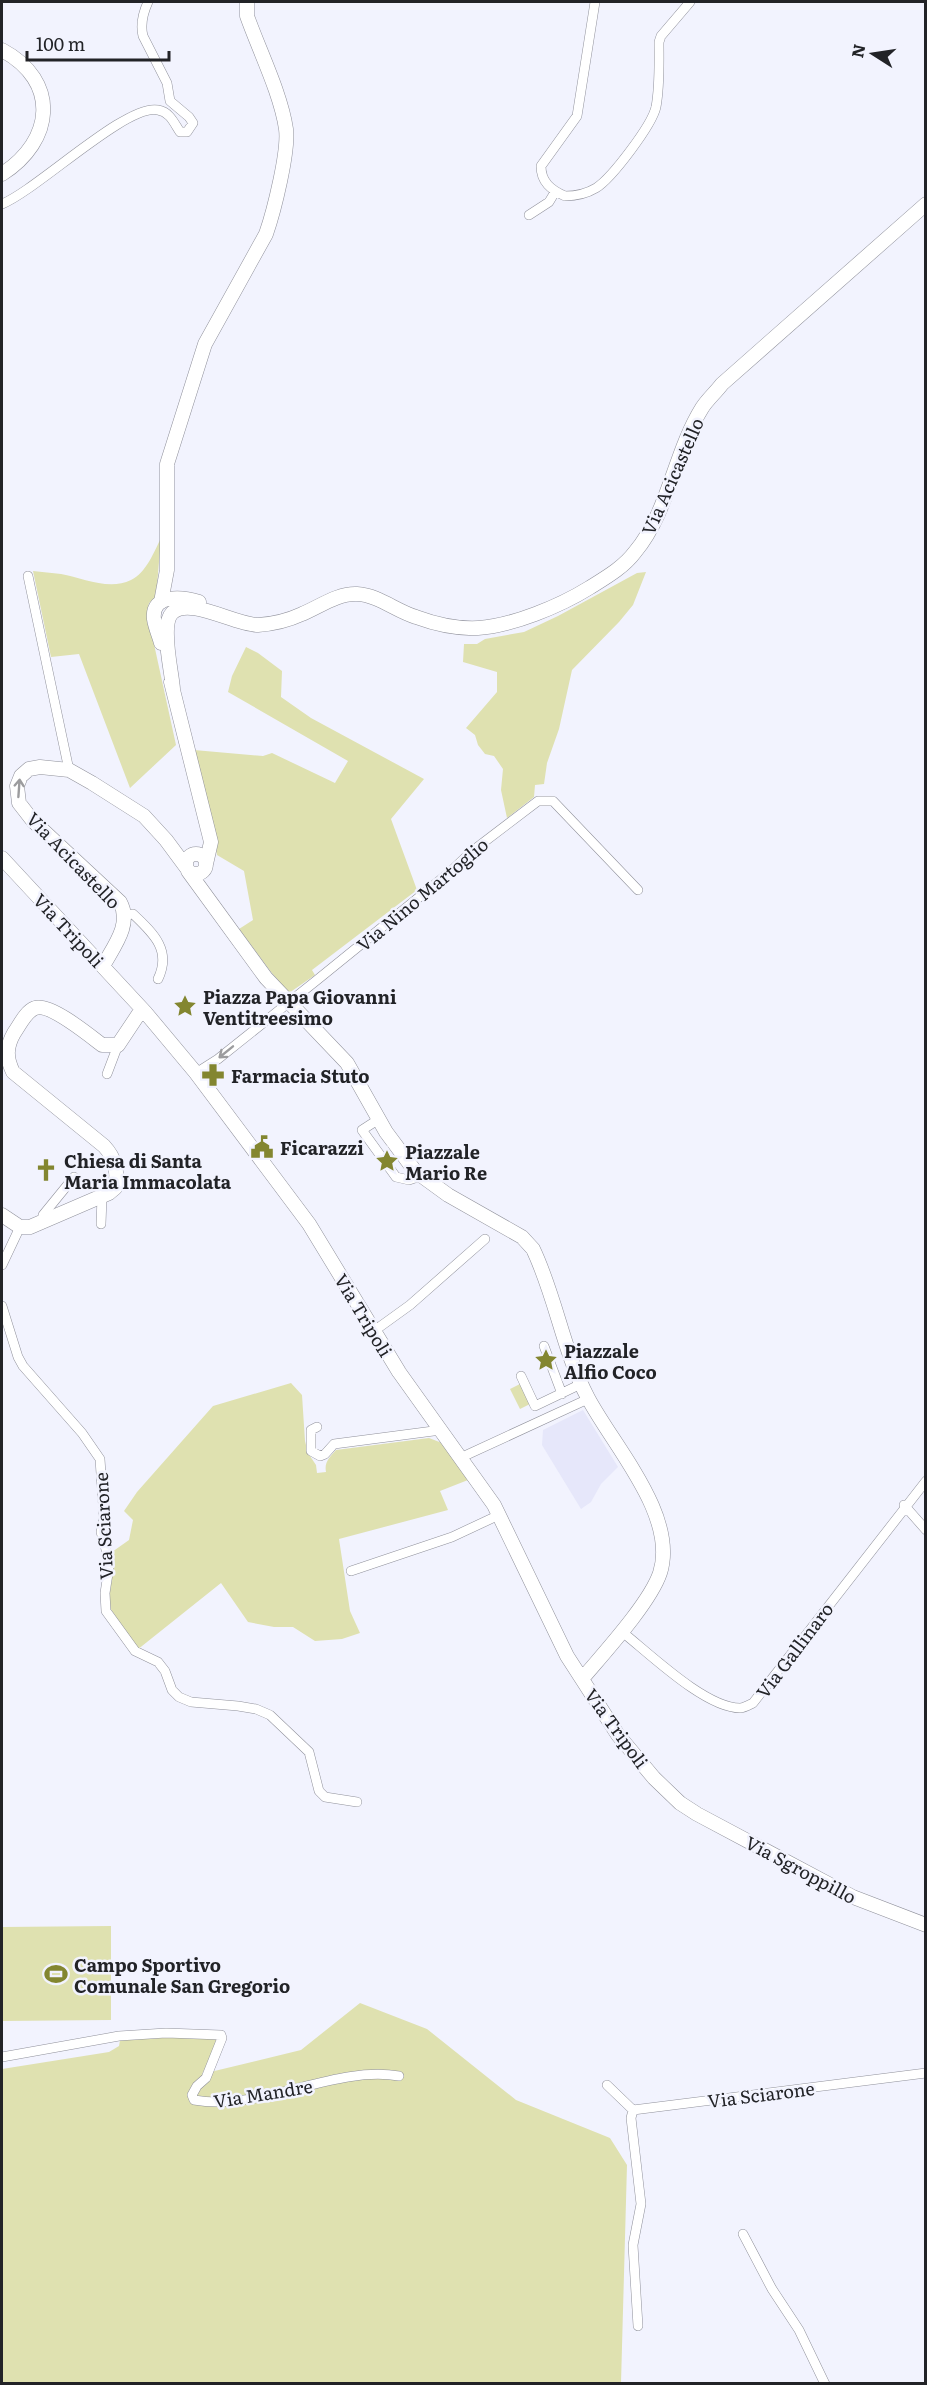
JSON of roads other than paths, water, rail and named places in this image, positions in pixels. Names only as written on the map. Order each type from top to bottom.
[{"type":"street","points":[[2,204],[140,112],[160,110],[169,114],[180,132],[187,132],[191,129],[193,123],[189,117],[170,102],[167,83],[143,36],[141,28],[148,2]]},
{"type":"street","points":[[171,669],[161,624],[161,616],[167,600],[167,464],[205,344],[266,234],[272,216],[284,153],[286,132],[282,111],[247,16],[247,2]]},
{"type":"street","points":[[595,2],[578,116],[543,160],[541,166],[541,174],[547,185],[555,192],[565,196],[587,192],[604,182],[621,163],[651,119],[659,87],[659,42],[661,36],[690,2]]},
{"type":"street","points":[[2,50],[30,72],[42,93],[44,112],[43,122],[27,152],[2,174]]},
{"type":"street","points":[[529,214],[540,210],[555,192]]},
{"type":"street","name":"Via Acicastello","points":[[232,620],[256,625],[285,620],[342,596],[353,594],[368,595],[414,617],[465,628],[480,628],[516,620],[570,598],[620,568],[647,537],[702,407],[722,384],[926,204]]},
{"type":"street","points":[[28,576],[69,770]]},
{"type":"street","points":[[232,620],[200,602],[167,600],[156,607],[154,619],[173,688],[211,849],[196,866],[213,905],[266,978],[347,1063],[399,1151],[421,1176],[448,1195],[522,1237],[534,1249],[581,1384],[649,1499],[657,1517],[663,1536],[664,1552],[659,1574],[642,1605],[582,1679]]},
{"type":"street","points":[[173,688],[166,628],[173,612],[185,607],[193,608],[232,620]]},
{"type":"street","name":"Via Acicastello","points":[[103,966],[121,934],[124,915],[120,902],[33,821],[19,803],[17,786],[21,776],[29,769],[40,767],[69,770],[144,816],[166,840],[196,866]]},
{"type":"street","name":"Via Nino Martoglio","points":[[196,1073],[218,1059],[449,873],[471,852],[538,801],[553,801],[638,890]]},
{"type":"street","name":"Via Tripoli","points":[[2,858],[142,1009],[196,1073],[309,1224],[399,1372],[499,1515],[567,1656],[618,1735],[647,1771],[680,1803]]},
{"type":"street","points":[[124,915],[133,914],[157,940],[164,957],[163,968],[158,979]]},
{"type":"street","points":[[2,1215],[20,1227],[30,1227],[102,1197],[115,1188],[116,1164],[112,1155],[86,1130],[13,1072],[8,1062],[7,1050],[28,1012],[43,1007],[51,1010],[102,1045],[118,1046]]},
{"type":"street","points":[[107,1074],[118,1046],[142,1009]]},
{"type":"street","points":[[379,1119],[362,1130],[396,1177],[409,1180],[421,1176]]},
{"type":"street","points":[[44,1222],[43,1215],[74,1178]]},
{"type":"street","points":[[101,1224],[102,1197]]},
{"type":"street","points":[[2,1265],[18,1236],[20,1227]]},
{"type":"street","points":[[374,1331],[410,1305],[485,1239]]},
{"type":"street","name":"Via Sciarone","points":[[2,1306],[23,1366],[82,1433],[100,1459],[104,1518],[100,1532],[109,1567],[106,1611],[135,1651],[158,1662],[165,1671],[172,1690],[179,1697],[191,1702],[256,1709],[270,1715],[309,1752],[319,1791],[325,1797],[357,1802]]},
{"type":"street","points":[[544,1346],[562,1394]]},
{"type":"street","points":[[521,1376],[535,1407],[581,1384]]},
{"type":"street","points":[[460,1458],[588,1399]]},
{"type":"street","points":[[317,1427],[311,1430],[309,1437],[311,1451],[320,1456],[334,1444],[441,1430]]},
{"type":"street","name":"Via Gallinaro","points":[[621,1631],[703,1696],[728,1706],[741,1708],[747,1706],[753,1703],[904,1506],[926,1481]]},
{"type":"street","points":[[904,1506],[926,1530]]},
{"type":"street","points":[[351,1571],[452,1537],[499,1515]]},
{"type":"street","name":"Via Sgroppillo","points":[[680,1803],[853,1897],[926,1924]]},
{"type":"street","name":"Via Mandre","points":[[2,2057],[119,2036],[166,2033],[221,2035],[222,2038],[206,2078],[197,2086],[192,2095],[194,2100],[217,2103],[365,2076],[387,2074],[399,2076]]},
{"type":"street","name":"Via Sciarone","points":[[633,2110],[926,2073]]},
{"type":"street","points":[[607,2085],[633,2110],[631,2118],[640,2204],[633,2245],[638,2326]]},
{"type":"street","points":[[743,2234],[772,2289],[799,2330],[825,2384]]},
{"type":"place","name":"Piazza Papa Giovanni Ventitreesimo","points":[[185,1006]]},
{"type":"place","name":"Farmacia Stuto","points":[[213,1075]]},
{"type":"place","name":"Ficarazzi","points":[[262,1147]]},
{"type":"place","name":"Piazzale Mario Re","points":[[387,1161]]},
{"type":"place","name":"Chiesa di Santa Maria Immacolata","points":[[46,1170]]},
{"type":"place","name":"Piazzale Alfio Coco","points":[[546,1360]]},
{"type":"place","name":"Campo Sportivo Comunale San Gregorio","points":[[56,1974]]}]
